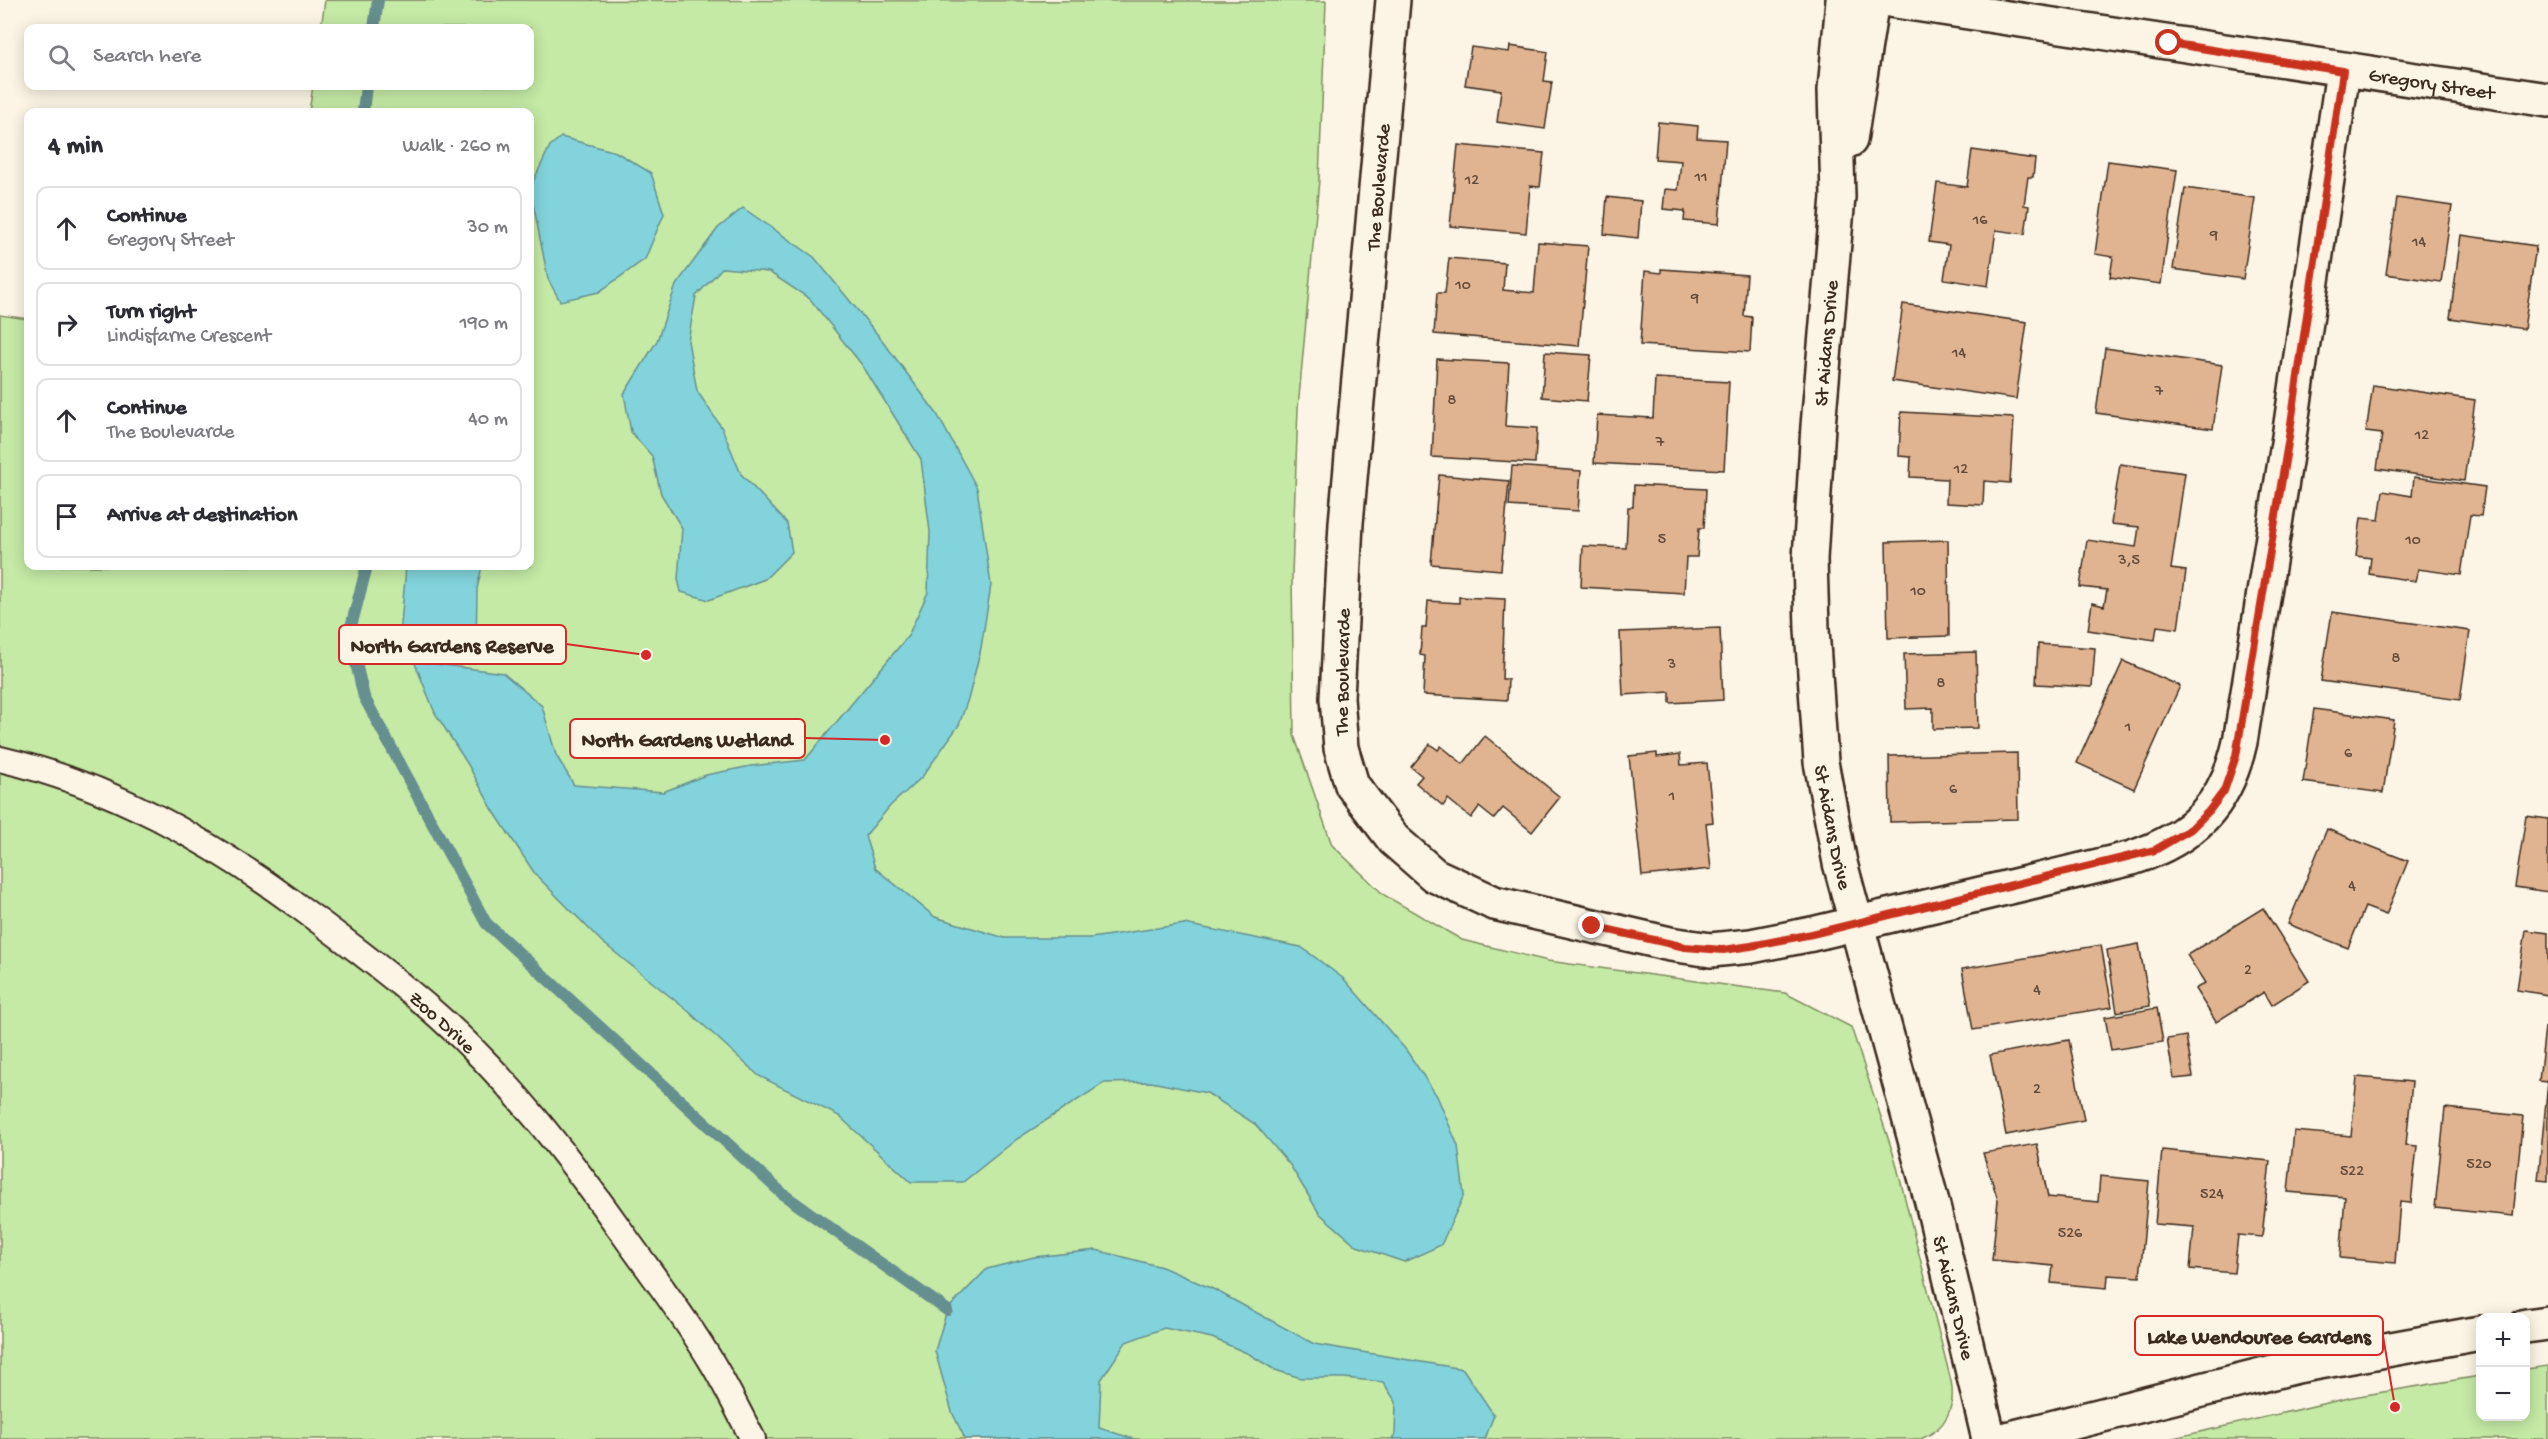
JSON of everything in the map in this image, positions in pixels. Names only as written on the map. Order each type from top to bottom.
[{"type":"street","name":"The Boulevarde","points":[[1393,0],[1346,523],[1337,698],[1341,748],[1353,785],[1367,808],[1413,859],[1434,875],[1494,903],[1670,944],[1711,950],[1751,946],[1856,923],[2155,850],[2191,829],[2224,791],[2233,768],[2242,730],[2289,437],[2343,71]]},
{"type":"street","name":"St Aidans Drive","points":[[1843,0],[1835,90],[1838,197],[1814,485],[1812,629],[1825,786],[1840,863],[1932,1202],[1989,1439]]},
{"type":"street","name":"St Aidans Drive","points":[[1838,197],[1861,81],[1872,0]]},
{"type":"street","name":"Gregory Street","points":[[1889,0],[2343,71],[2548,100]]},
{"type":"street","points":[[2530,1325],[2548,1323]]},
{"type":"street","points":[[2007,1439],[2297,1366],[2476,1334]]},
{"type":"lane","name":"Zoo Drive","points":[[0,759],[47,770],[83,783],[188,832],[263,880],[335,932],[439,1017],[516,1095],[578,1170],[708,1355],[753,1439]]},
{"type":"green space","points":[[325,0],[1326,1],[1319,180],[1298,408],[1292,574],[1294,735],[1332,845],[1384,895],[1462,940],[1548,961],[1785,993],[1851,1027],[1895,1159],[1951,1381],[1952,1400],[1943,1423],[1930,1435],[1921,1439],[0,1439],[0,315],[24,318],[24,570],[534,570],[534,108],[310,108],[312,90],[534,90],[534,24],[322,24]]},
{"type":"green space","points":[[2548,1366],[2548,1439],[2169,1439],[2353,1397],[2476,1377],[2476,1421],[2530,1421],[2530,1368]]},
{"type":"water","points":[[561,137],[616,152],[651,173],[664,214],[645,259],[599,292],[560,301],[548,279],[534,208],[534,180],[550,146]]},
{"type":"water","points":[[743,208],[814,257],[882,340],[937,414],[977,488],[991,585],[981,648],[969,696],[959,725],[922,777],[891,805],[865,836],[875,868],[935,917],[1005,938],[1091,938],[1184,924],[1301,947],[1344,979],[1406,1050],[1437,1096],[1458,1146],[1464,1195],[1441,1245],[1404,1262],[1357,1246],[1319,1213],[1290,1165],[1255,1124],[1207,1093],[1151,1082],[1104,1083],[1017,1139],[963,1182],[911,1182],[839,1116],[759,1076],[687,1010],[602,942],[535,874],[493,810],[467,763],[435,713],[414,661],[503,673],[542,706],[556,755],[574,785],[663,792],[706,775],[751,766],[805,760],[908,636],[928,592],[930,532],[921,459],[862,365],[810,299],[769,272],[722,268],[696,296],[688,341],[697,391],[722,428],[741,474],[787,523],[792,552],[765,579],[709,600],[681,592],[678,579],[682,528],[661,494],[652,456],[631,432],[624,394],[657,341],[676,285],[718,228]]},
{"type":"water","points":[[406,570],[481,570],[477,589],[476,650],[425,646],[400,636]]},
{"type":"water","points":[[1096,1250],[1162,1267],[1215,1290],[1314,1344],[1463,1369],[1494,1415],[1485,1439],[1392,1439],[1395,1435],[1396,1402],[1383,1382],[1344,1378],[1301,1378],[1275,1370],[1249,1354],[1212,1338],[1164,1328],[1126,1342],[1101,1380],[1099,1428],[1134,1439],[965,1439],[952,1412],[935,1351],[947,1310],[987,1269],[1034,1257]]},
{"type":"building","points":[[1510,46],[1548,52],[1544,81],[1552,82],[1545,129],[1497,122],[1501,90],[1465,85],[1471,47],[1509,52]]},
{"type":"building","points":[[1658,122],[1698,126],[1697,138],[1726,140],[1719,224],[1684,221],[1685,211],[1663,209],[1665,189],[1678,190],[1681,161],[1655,159]]},
{"type":"building","points":[[1458,145],[1544,153],[1540,187],[1530,186],[1526,233],[1450,226]]},
{"type":"building","points":[[1972,150],[2035,159],[2033,177],[2028,177],[2024,205],[2029,206],[2025,234],[1996,230],[1988,286],[1944,279],[1949,245],[1929,242],[1937,183],[1967,187]]},
{"type":"building","points":[[2108,161],[2177,170],[2161,284],[2110,277],[2113,257],[2095,254]]},
{"type":"building","points":[[2185,188],[2255,198],[2243,279],[2173,269]]},
{"type":"building","points":[[1607,197],[1641,201],[1638,238],[1604,234]]},
{"type":"building","points":[[2397,198],[2452,206],[2441,282],[2386,274]]},
{"type":"building","points":[[2461,235],[2536,246],[2524,329],[2450,318]]},
{"type":"building","points":[[1538,242],[1588,246],[1579,346],[1434,334],[1437,293],[1445,293],[1449,258],[1505,263],[1503,290],[1534,293]]},
{"type":"building","points":[[1661,269],[1747,275],[1744,316],[1752,317],[1750,352],[1640,345],[1645,271],[1661,273]]},
{"type":"building","points":[[1903,304],[2027,322],[2016,399],[1892,381]]},
{"type":"building","points":[[2105,348],[2222,365],[2213,429],[2096,413]]},
{"type":"building","points":[[1545,352],[1591,355],[1587,401],[1542,397]]},
{"type":"building","points":[[1437,359],[1509,363],[1505,426],[1537,428],[1535,463],[1432,457]]},
{"type":"building","points":[[1655,378],[1729,382],[1724,470],[1594,463],[1597,415],[1653,418]]},
{"type":"building","points":[[2373,385],[2475,400],[2464,481],[2377,469],[2382,434],[2366,432]]},
{"type":"building","points":[[1901,412],[2014,418],[2010,483],[1984,481],[1983,505],[1946,503],[1947,479],[1910,477],[1911,457],[1899,456]]},
{"type":"building","points":[[2120,464],[2185,473],[2171,569],[2186,571],[2178,629],[2157,626],[2155,640],[2088,630],[2092,603],[2104,606],[2107,590],[2080,587],[2087,540],[2136,547],[2139,527],[2111,524]]},
{"type":"building","points":[[1512,466],[1581,471],[1578,511],[1509,506]]},
{"type":"building","points":[[1439,475],[1509,481],[1501,570],[1431,564]]},
{"type":"building","points":[[2414,477],[2485,487],[2481,516],[2470,515],[2461,575],[2418,569],[2415,581],[2369,574],[2371,558],[2356,556],[2361,518],[2379,520],[2383,491],[2412,496]]},
{"type":"building","points":[[1634,485],[1706,489],[1704,528],[1699,528],[1697,557],[1686,557],[1684,593],[1581,587],[1583,546],[1626,548],[1628,507],[1633,507]]},
{"type":"building","points":[[1948,540],[1949,636],[1888,638],[1886,542]]},
{"type":"building","points":[[1459,597],[1505,599],[1502,679],[1508,679],[1507,700],[1423,695],[1425,656],[1420,655],[1422,628],[1426,628],[1428,601],[1459,603]]},
{"type":"building","points":[[2332,612],[2470,631],[2460,700],[2321,681]]},
{"type":"building","points":[[1720,628],[1723,700],[1670,703],[1670,692],[1623,695],[1620,632]]},
{"type":"building","points":[[2038,644],[2095,648],[2092,687],[2036,684]]},
{"type":"building","points":[[1976,652],[1978,728],[1933,729],[1933,708],[1906,709],[1904,654]]},
{"type":"building","points":[[2123,661],[2180,686],[2134,789],[2077,763]]},
{"type":"building","points":[[2314,709],[2394,720],[2383,793],[2303,782]]},
{"type":"building","points":[[1485,736],[1560,797],[1532,832],[1503,808],[1494,819],[1479,807],[1471,818],[1448,799],[1443,806],[1416,783],[1422,776],[1411,767],[1430,744],[1438,750],[1441,746],[1463,764]]},
{"type":"building","points":[[1657,753],[1657,757],[1680,754],[1681,765],[1707,763],[1713,822],[1706,823],[1711,869],[1642,876],[1629,756]]},
{"type":"building","points":[[2017,753],[2018,819],[1890,822],[1889,756]]},
{"type":"building","points":[[2526,816],[2548,819],[2548,892],[2515,887]]},
{"type":"building","points":[[2327,829],[2408,861],[2386,915],[2365,907],[2348,948],[2288,924]]},
{"type":"building","points":[[2263,908],[2309,981],[2272,1005],[2264,992],[2216,1022],[2195,989],[2205,983],[2187,955]]},
{"type":"building","points":[[2526,930],[2548,933],[2548,995],[2517,990]]},
{"type":"building","points":[[2139,944],[2150,1006],[2117,1012],[2107,950]]},
{"type":"building","points":[[2101,945],[2112,1007],[1973,1030],[1962,969]]},
{"type":"building","points":[[2157,1008],[2163,1042],[2111,1050],[2105,1017]]},
{"type":"building","points":[[2545,1027],[2548,1027],[2548,1082],[2539,1081]]},
{"type":"building","points":[[2186,1036],[2193,1077],[2174,1079],[2167,1039]]},
{"type":"building","points":[[2069,1040],[2084,1120],[2006,1135],[1990,1055]]},
{"type":"building","points":[[2357,1077],[2412,1082],[2406,1145],[2417,1146],[2411,1203],[2400,1202],[2395,1263],[2340,1258],[2345,1197],[2288,1192],[2294,1131],[2351,1136]]},
{"type":"building","points":[[2548,1082],[2548,1181],[2538,1180]]},
{"type":"building","points":[[2445,1108],[2523,1116],[2513,1216],[2435,1208]]},
{"type":"building","points":[[2037,1144],[2048,1197],[2098,1202],[2100,1176],[2149,1181],[2140,1277],[2108,1275],[2107,1288],[2051,1283],[2053,1266],[1992,1260],[1998,1200],[1983,1153]]},
{"type":"building","points":[[2162,1150],[2270,1161],[2262,1237],[2238,1235],[2234,1273],[2190,1269],[2194,1227],[2155,1224]]},
{"type":"waterway","points":[[375,24],[378,0]]},
{"type":"waterway","points":[[363,108],[366,90]]},
{"type":"waterway","points":[[366,570],[349,634],[364,697],[486,923],[784,1195],[947,1310]]},
{"type":"place","name":"North Gardens Reserve","points":[[646,655]]},
{"type":"place","name":"North Gardens Wetland","points":[[885,740]]},
{"type":"place","name":"Lake Wendouree Gardens","points":[[2395,1407]]},
{"type":"route","points":[[1592,926],[1670,944],[1711,950],[1751,946],[1812,934],[2132,858],[2155,850],[2191,829],[2224,791],[2240,742],[2289,437],[2343,71],[2169,43]]}]
